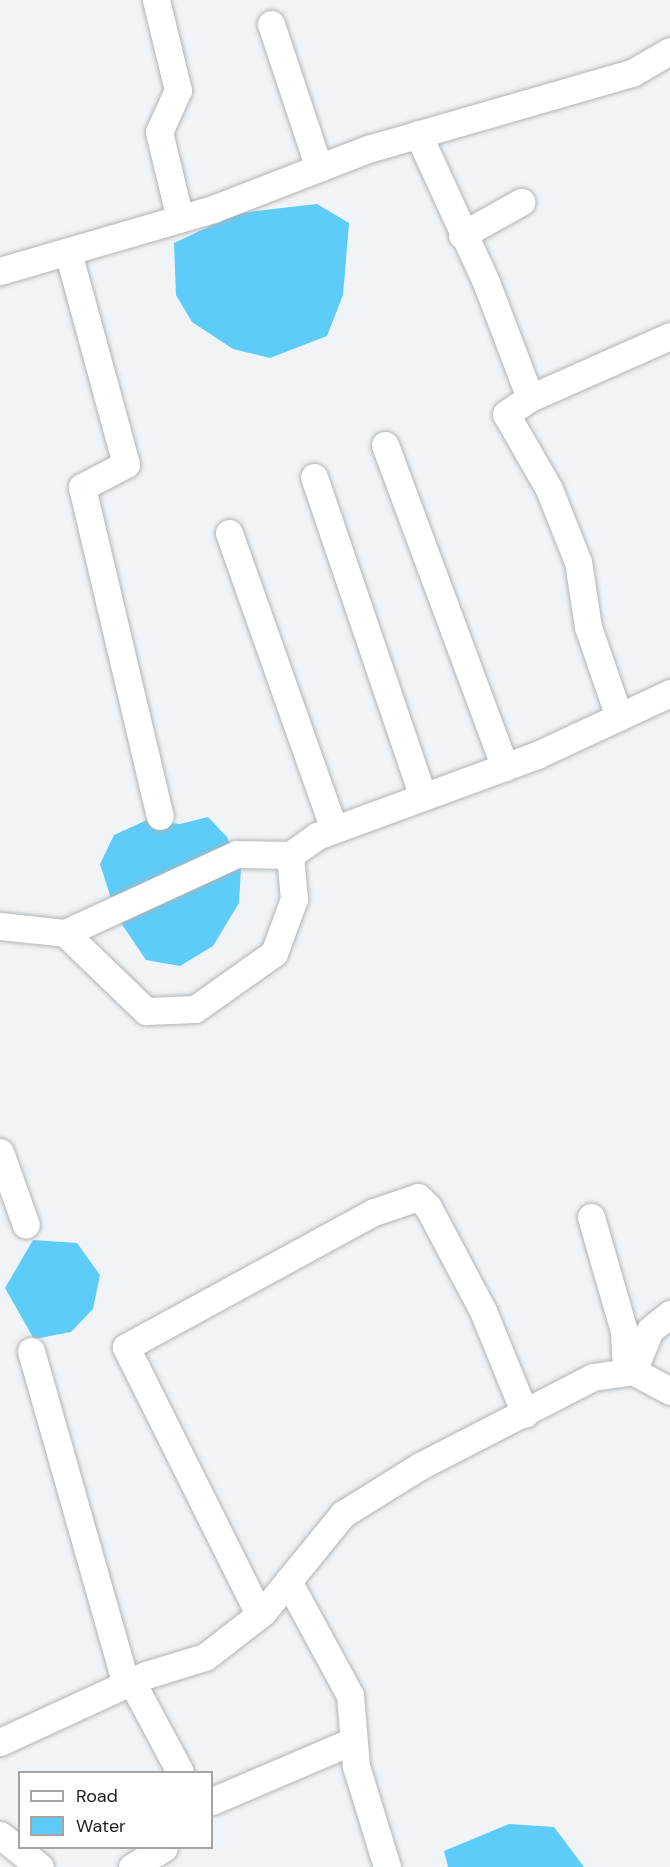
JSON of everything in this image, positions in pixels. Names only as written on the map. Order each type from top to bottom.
[{"type":"street","points":[[156,0],[178,90],[159,132],[180,219]]},
{"type":"street","points":[[272,24],[319,168]]},
{"type":"street","points":[[0,272],[180,219],[418,134],[632,72],[670,51]]},
{"type":"street","points":[[418,134],[530,398]]},
{"type":"street","points":[[462,235],[521,202]]},
{"type":"street","points":[[68,252],[126,464],[82,487],[160,816]]},
{"type":"street","points":[[619,717],[588,627],[578,562],[549,489],[508,421],[510,407],[670,336]]},
{"type":"street","points":[[385,445],[505,767]]},
{"type":"street","points":[[314,477],[423,797]]},
{"type":"street","points":[[229,533],[334,829]]},
{"type":"street","points":[[0,926],[64,933],[237,854],[290,855],[334,829],[505,767],[670,693]]},
{"type":"street","points":[[64,933],[146,1011],[195,1009],[274,953],[294,899],[290,855]]},
{"type":"street","points":[[0,1152],[26,1225]]},
{"type":"street","points":[[259,1614],[126,1347],[381,1209],[418,1197],[428,1207],[483,1311],[525,1414]]},
{"type":"street","points":[[591,1217],[624,1331],[630,1371]]},
{"type":"street","points":[[630,1371],[650,1330],[670,1314]]},
{"type":"street","points":[[31,1351],[129,1683],[179,1771]]},
{"type":"street","points":[[0,1742],[129,1683],[205,1657],[259,1614],[343,1514],[420,1466],[593,1377],[630,1371],[670,1391]]},
{"type":"street","points":[[288,1581],[350,1695],[353,1741],[387,1867]]},
{"type":"street","points":[[213,1801],[353,1741]]},
{"type":"street","points":[[0,1835],[40,1867]]},
{"type":"street","points":[[132,1867],[162,1849]]},
{"type":"water","points":[[317,204],[349,223],[343,295],[327,336],[270,358],[233,349],[192,322],[176,295],[174,243],[238,213]]},
{"type":"water","points":[[208,817],[227,837],[241,868],[239,903],[213,946],[180,966],[146,960],[117,917],[100,864],[114,835],[147,820],[180,824]]},
{"type":"water","points":[[33,1240],[77,1243],[100,1275],[93,1309],[71,1332],[34,1339],[5,1288]]},
{"type":"water","points":[[509,1824],[554,1827],[584,1867],[448,1867],[444,1851]]}]
